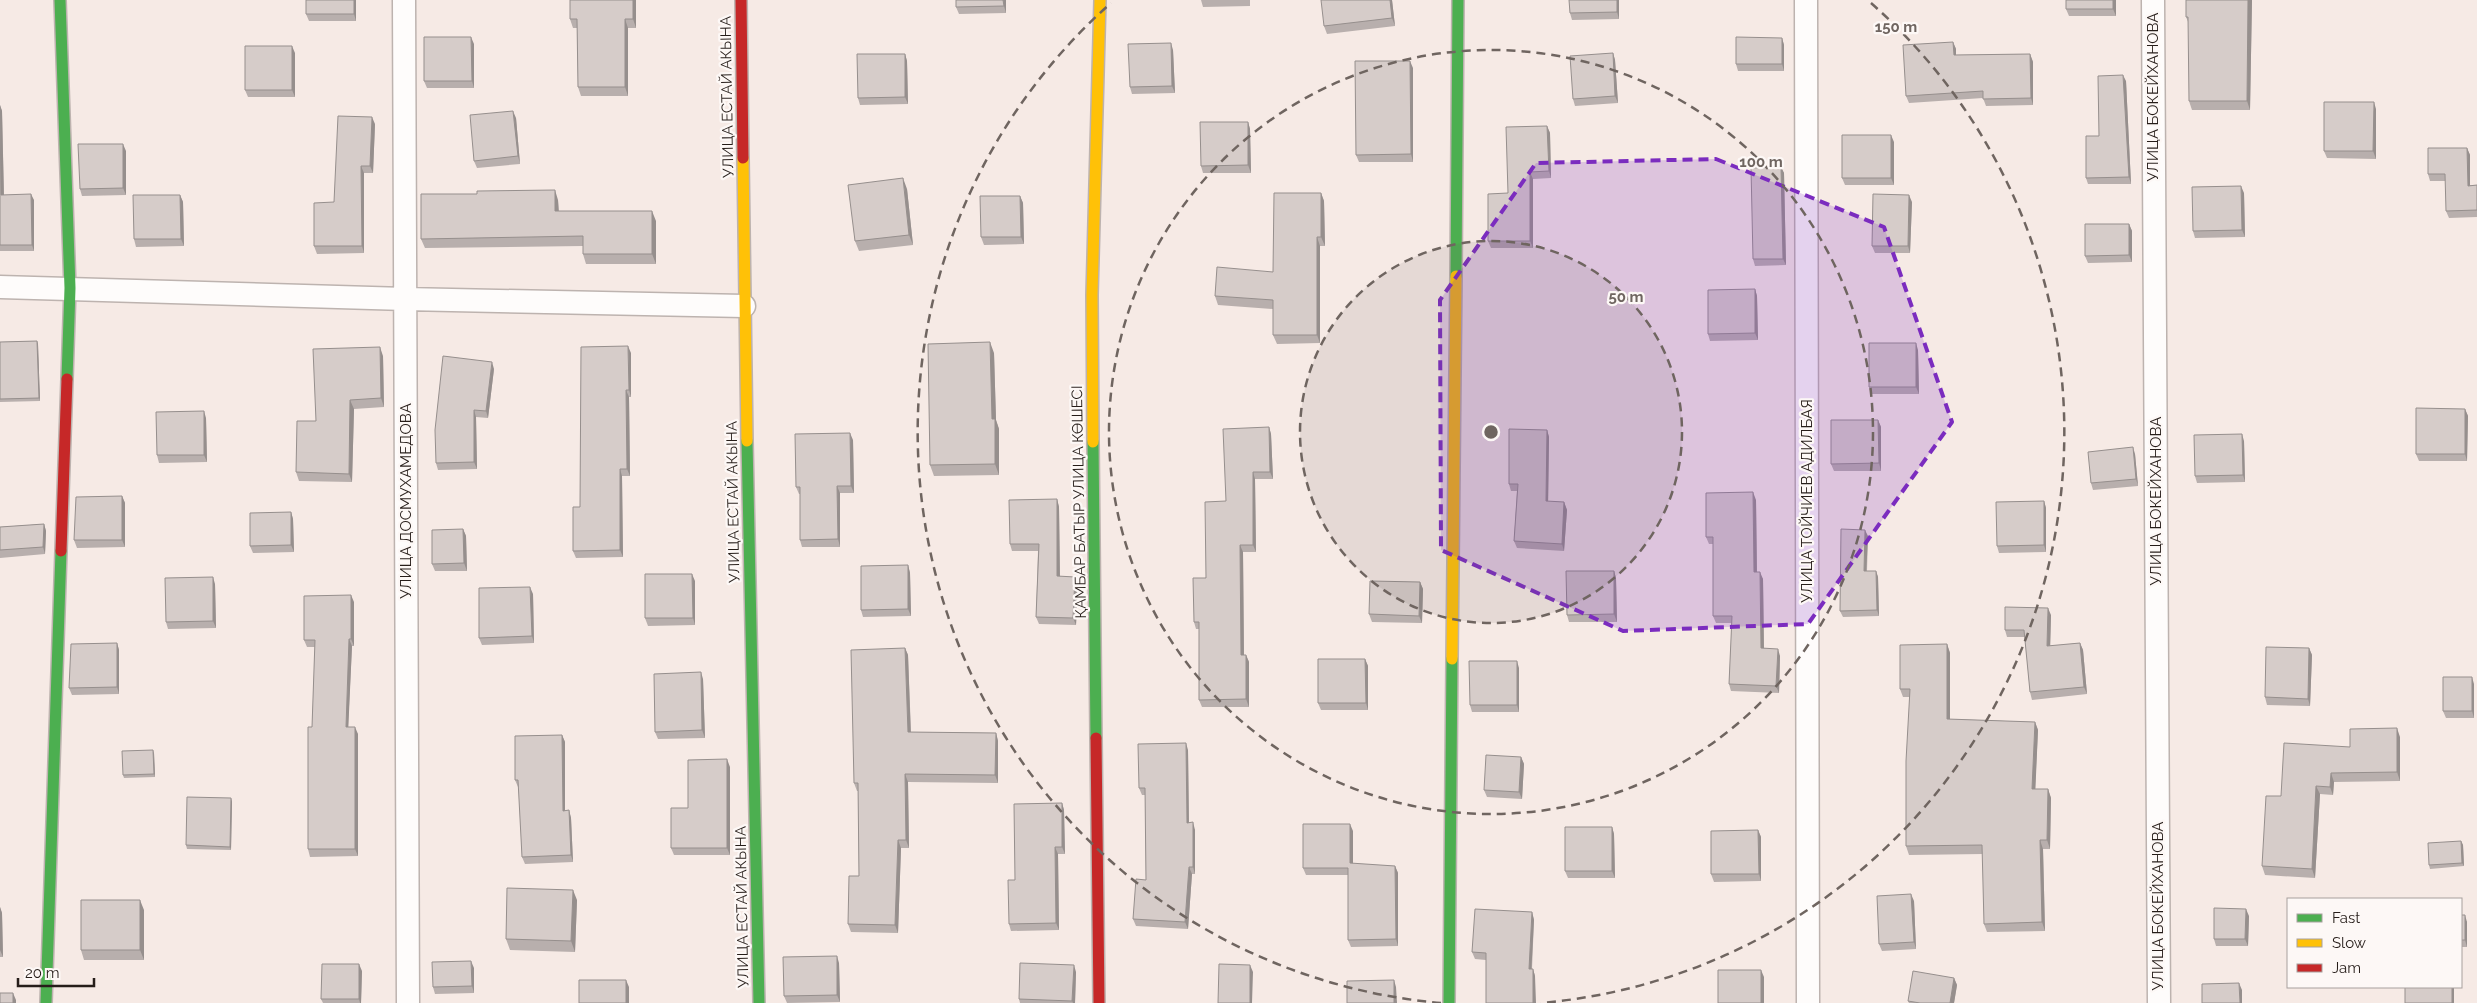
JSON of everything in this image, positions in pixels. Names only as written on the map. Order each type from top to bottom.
[{"type":"street","points":[[46,1003],[70,288],[60,0]]},
{"type":"street","name":"УЛИЦА ДОСМУХАМЕДОВА","points":[[404,0],[408,1003]]},
{"type":"street","name":"УЛИЦА ЕСТАЙ АКЫНА","points":[[741,0],[744,306],[759,1003]]},
{"type":"street","name":"ҚАМБАР БАТЫР УЛИЦА КӨШЕСІ","points":[[1099,1003],[1092,295],[1100,0]]},
{"type":"street","points":[[1449,1003],[1458,0]]},
{"type":"street","name":"УЛИЦА ТОЙЧИЕВ АДИЛБАЯ","points":[[1806,0],[1808,1003]]},
{"type":"street","name":"УЛИЦА БОКЕЙХАНОВА","points":[[2153,0],[2158,1003]]},
{"type":"street","points":[[0,287],[406,300],[744,306]]},
{"type":"highlighted area","points":[[1716,159],[1884,227],[1952,422],[1808,624],[1623,631],[1441,550],[1440,300],[1536,163]]},
{"type":"building","points":[[306,0],[354,0],[354,14],[306,14]]},
{"type":"building","points":[[570,0],[633,0],[633,19],[625,19],[625,87],[578,87],[577,19],[570,19]]},
{"type":"building","points":[[956,0],[1003,0],[1004,6],[956,7]]},
{"type":"building","points":[[1321,0],[1390,0],[1392,18],[1324,26]]},
{"type":"building","points":[[1569,0],[1617,0],[1617,12],[1570,13]]},
{"type":"building","points":[[2066,0],[2113,0],[2113,9],[2066,9]]},
{"type":"building","points":[[2186,0],[2248,0],[2247,101],[2189,101]]},
{"type":"building","points":[[424,37],[471,37],[472,81],[424,81]]},
{"type":"building","points":[[1736,37],[1782,38],[1782,64],[1736,64]]},
{"type":"building","points":[[1953,42],[1954,55],[2030,54],[2031,98],[1983,99],[1983,91],[1906,96],[1903,45]]},
{"type":"building","points":[[1171,43],[1172,86],[1130,87],[1128,44]]},
{"type":"building","points":[[245,46],[292,46],[292,90],[245,90]]},
{"type":"building","points":[[1613,53],[1615,96],[1573,99],[1570,56]]},
{"type":"building","points":[[857,54],[905,54],[905,97],[858,98]]},
{"type":"building","points":[[1355,61],[1410,61],[1411,154],[1356,155]]},
{"type":"building","points":[[2123,75],[2129,177],[2086,178],[2086,136],[2099,136],[2098,76]]},
{"type":"building","points":[[2324,102],[2374,102],[2373,151],[2324,151]]},
{"type":"building","points":[[513,111],[518,156],[474,161],[470,115]]},
{"type":"building","points":[[0,112],[1,195],[31,194],[32,245],[0,245]]},
{"type":"building","points":[[338,116],[372,117],[370,166],[361,166],[362,246],[314,246],[314,203],[334,202]]},
{"type":"building","points":[[1200,122],[1248,122],[1248,165],[1201,166]]},
{"type":"building","points":[[1547,126],[1549,171],[1530,172],[1530,241],[1488,241],[1488,194],[1508,193],[1506,127]]},
{"type":"building","points":[[1842,135],[1891,135],[1891,178],[1842,178]]},
{"type":"building","points":[[78,144],[123,144],[123,188],[80,189]]},
{"type":"building","points":[[2428,148],[2467,148],[2468,186],[2477,185],[2477,210],[2446,211],[2445,174],[2428,174]]},
{"type":"building","points":[[1781,167],[1783,259],[1753,259],[1751,168]]},
{"type":"building","points":[[903,178],[909,235],[855,241],[848,185]]},
{"type":"building","points":[[2241,186],[2242,230],[2193,231],[2192,187]]},
{"type":"building","points":[[555,190],[555,211],[652,211],[652,254],[583,254],[583,236],[421,239],[421,194],[477,194],[477,191]]},
{"type":"building","points":[[1274,193],[1321,193],[1321,237],[1317,237],[1317,335],[1273,335],[1273,300],[1215,296],[1217,267],[1273,272]]},
{"type":"building","points":[[1873,194],[1909,195],[1908,246],[1872,246]]},
{"type":"building","points":[[133,195],[180,195],[181,239],[134,239]]},
{"type":"building","points":[[980,196],[1020,196],[1021,237],[981,237]]},
{"type":"building","points":[[2085,224],[2129,224],[2129,255],[2085,256]]},
{"type":"building","points":[[1755,289],[1755,333],[1708,334],[1708,290]]},
{"type":"building","points":[[37,341],[39,398],[0,399],[0,342]]},
{"type":"building","points":[[990,342],[992,419],[995,419],[995,464],[930,465],[928,344]]},
{"type":"building","points":[[1869,343],[1916,343],[1916,387],[1869,387]]},
{"type":"building","points":[[628,346],[629,390],[626,390],[627,469],[620,469],[620,550],[573,551],[573,507],[580,507],[581,347]]},
{"type":"building","points":[[380,347],[381,398],[350,400],[349,474],[296,472],[297,421],[316,421],[313,349]]},
{"type":"building","points":[[443,356],[492,362],[486,411],[474,410],[474,462],[436,463],[435,430]]},
{"type":"building","points":[[2416,408],[2465,409],[2465,454],[2416,454]]},
{"type":"building","points":[[204,411],[204,455],[157,455],[156,412]]},
{"type":"building","points":[[1831,420],[1878,420],[1879,463],[1831,464]]},
{"type":"building","points":[[1269,427],[1270,472],[1253,472],[1253,545],[1240,545],[1241,655],[1246,655],[1246,699],[1199,700],[1199,622],[1194,622],[1193,578],[1206,578],[1205,502],[1226,501],[1223,429]]},
{"type":"building","points":[[1509,429],[1547,430],[1546,501],[1564,502],[1562,544],[1514,541],[1518,484],[1509,484]]},
{"type":"building","points":[[850,433],[851,486],[837,486],[838,539],[800,540],[800,487],[796,487],[795,434]]},
{"type":"building","points":[[2242,434],[2243,475],[2195,476],[2194,435]]},
{"type":"building","points":[[2133,447],[2136,479],[2091,483],[2088,452]]},
{"type":"building","points":[[1753,492],[1754,572],[1760,572],[1761,648],[1778,649],[1776,686],[1729,684],[1732,616],[1713,616],[1713,537],[1706,537],[1706,493]]},
{"type":"building","points":[[122,496],[122,540],[74,540],[76,497]]},
{"type":"building","points":[[1057,499],[1057,576],[1075,577],[1073,618],[1036,617],[1039,544],[1010,544],[1009,500]]},
{"type":"building","points":[[2044,501],[2044,545],[1997,546],[1996,502]]},
{"type":"building","points":[[291,512],[291,545],[250,546],[250,513]]},
{"type":"building","points":[[44,524],[43,547],[0,550],[0,527]]},
{"type":"building","points":[[463,529],[464,563],[432,564],[432,530]]},
{"type":"building","points":[[1841,529],[1865,530],[1864,571],[1876,571],[1877,610],[1840,611]]},
{"type":"building","points":[[908,565],[908,609],[861,610],[861,566]]},
{"type":"building","points":[[1566,571],[1614,571],[1614,614],[1567,615]]},
{"type":"building","points":[[645,574],[692,574],[693,618],[645,618]]},
{"type":"building","points":[[213,577],[213,621],[166,622],[165,578]]},
{"type":"building","points":[[1370,581],[1420,582],[1419,616],[1369,614]]},
{"type":"building","points":[[530,587],[532,636],[479,638],[479,588]]},
{"type":"building","points":[[351,595],[351,639],[349,639],[346,727],[355,727],[355,849],[308,849],[308,727],[312,727],[315,640],[304,640],[304,596]]},
{"type":"building","points":[[2005,607],[2048,608],[2047,646],[2080,643],[2084,687],[2030,692],[2024,630],[2005,630]]},
{"type":"building","points":[[117,643],[117,687],[69,688],[71,644]]},
{"type":"building","points":[[1947,644],[1947,719],[2035,722],[2032,789],[2048,789],[2047,840],[2040,840],[2042,922],[1984,924],[1982,845],[1906,846],[1906,761],[1910,689],[1900,689],[1900,645]]},
{"type":"building","points":[[2266,647],[2309,648],[2308,699],[2265,697]]},
{"type":"building","points":[[905,648],[908,732],[996,733],[995,775],[905,774],[906,840],[898,840],[895,925],[848,924],[849,876],[859,876],[858,783],[854,783],[851,650]]},
{"type":"building","points":[[1318,659],[1365,659],[1366,703],[1318,703]]},
{"type":"building","points":[[1469,661],[1517,661],[1517,705],[1470,705]]},
{"type":"building","points":[[701,672],[702,730],[655,732],[654,674]]},
{"type":"building","points":[[2443,677],[2472,677],[2472,711],[2443,711]]},
{"type":"building","points":[[2397,728],[2397,772],[2331,773],[2330,787],[2316,786],[2312,869],[2262,866],[2266,796],[2281,796],[2284,743],[2350,747],[2350,729]]},
{"type":"building","points":[[562,735],[563,811],[569,810],[571,855],[522,857],[518,780],[515,780],[515,736]]},
{"type":"building","points":[[1186,743],[1187,823],[1193,822],[1193,867],[1189,867],[1185,922],[1133,919],[1136,879],[1146,880],[1145,788],[1139,788],[1138,744]]},
{"type":"building","points":[[153,750],[154,774],[123,775],[122,751]]},
{"type":"building","points":[[1486,755],[1521,757],[1519,792],[1484,790]]},
{"type":"building","points":[[727,759],[727,848],[671,848],[671,808],[688,808],[688,760]]},
{"type":"building","points":[[187,797],[231,798],[230,847],[186,845]]},
{"type":"building","points":[[1062,803],[1062,847],[1055,847],[1056,923],[1009,924],[1008,880],[1015,880],[1014,804]]},
{"type":"building","points":[[1303,824],[1350,824],[1350,863],[1395,866],[1396,939],[1348,940],[1348,868],[1303,868]]},
{"type":"building","points":[[1565,827],[1612,827],[1612,871],[1565,871]]},
{"type":"building","points":[[1758,830],[1759,874],[1711,874],[1711,831]]},
{"type":"building","points":[[2461,841],[2462,863],[2429,865],[2428,843]]},
{"type":"building","points":[[507,888],[573,890],[571,941],[506,939]]},
{"type":"building","points":[[1911,894],[1914,942],[1879,944],[1877,896]]},
{"type":"building","points":[[81,900],[140,900],[140,950],[81,950]]},
{"type":"building","points":[[2214,908],[2246,909],[2245,939],[2214,939]]},
{"type":"building","points":[[1475,909],[1532,912],[1529,969],[1533,969],[1533,1003],[1486,1003],[1486,953],[1472,952]]},
{"type":"building","points":[[2462,915],[2465,915],[2465,940],[2462,940]]},
{"type":"building","points":[[837,956],[837,995],[784,996],[783,957]]},
{"type":"building","points":[[471,961],[472,986],[433,987],[432,962]]},
{"type":"building","points":[[1020,963],[1074,965],[1072,1001],[1019,999]]},
{"type":"building","points":[[322,964],[359,964],[359,999],[321,999]]},
{"type":"building","points":[[1219,964],[1250,965],[1250,1003],[1218,1003]]},
{"type":"building","points":[[1718,970],[1761,970],[1761,1003],[1718,1003]]},
{"type":"building","points":[[1913,971],[1954,978],[1950,1003],[1908,1001]]},
{"type":"building","points":[[579,980],[626,980],[626,1003],[579,1003]]},
{"type":"building","points":[[1394,980],[1394,1003],[1347,1003],[1347,981]]},
{"type":"building","points":[[2239,983],[2240,1003],[2202,1003],[2202,984]]},
{"type":"building","points":[[2405,988],[2452,988],[2452,1003],[2405,1003]]},
{"type":"building","points":[[0,993],[13,993],[13,1003],[0,1003]]},
{"type":"traffic: fast","points":[[60,0],[70,288],[67,379]]},
{"type":"traffic: fast","points":[[1456,276],[1458,0]]},
{"type":"traffic: fast","points":[[747,441],[759,1003]]},
{"type":"traffic: fast","points":[[1093,442],[1096,738]]},
{"type":"traffic: fast","points":[[46,1003],[61,551]]},
{"type":"traffic: fast","points":[[1449,1003],[1452,659]]},
{"type":"traffic: slow","points":[[1093,442],[1092,295],[1100,0]]},
{"type":"traffic: slow","points":[[743,158],[747,441]]},
{"type":"traffic: slow","points":[[1452,659],[1456,276]]},
{"type":"traffic: jam","points":[[741,0],[743,158]]},
{"type":"traffic: jam","points":[[61,551],[67,379]]},
{"type":"traffic: jam","points":[[1096,738],[1099,1003]]}]
